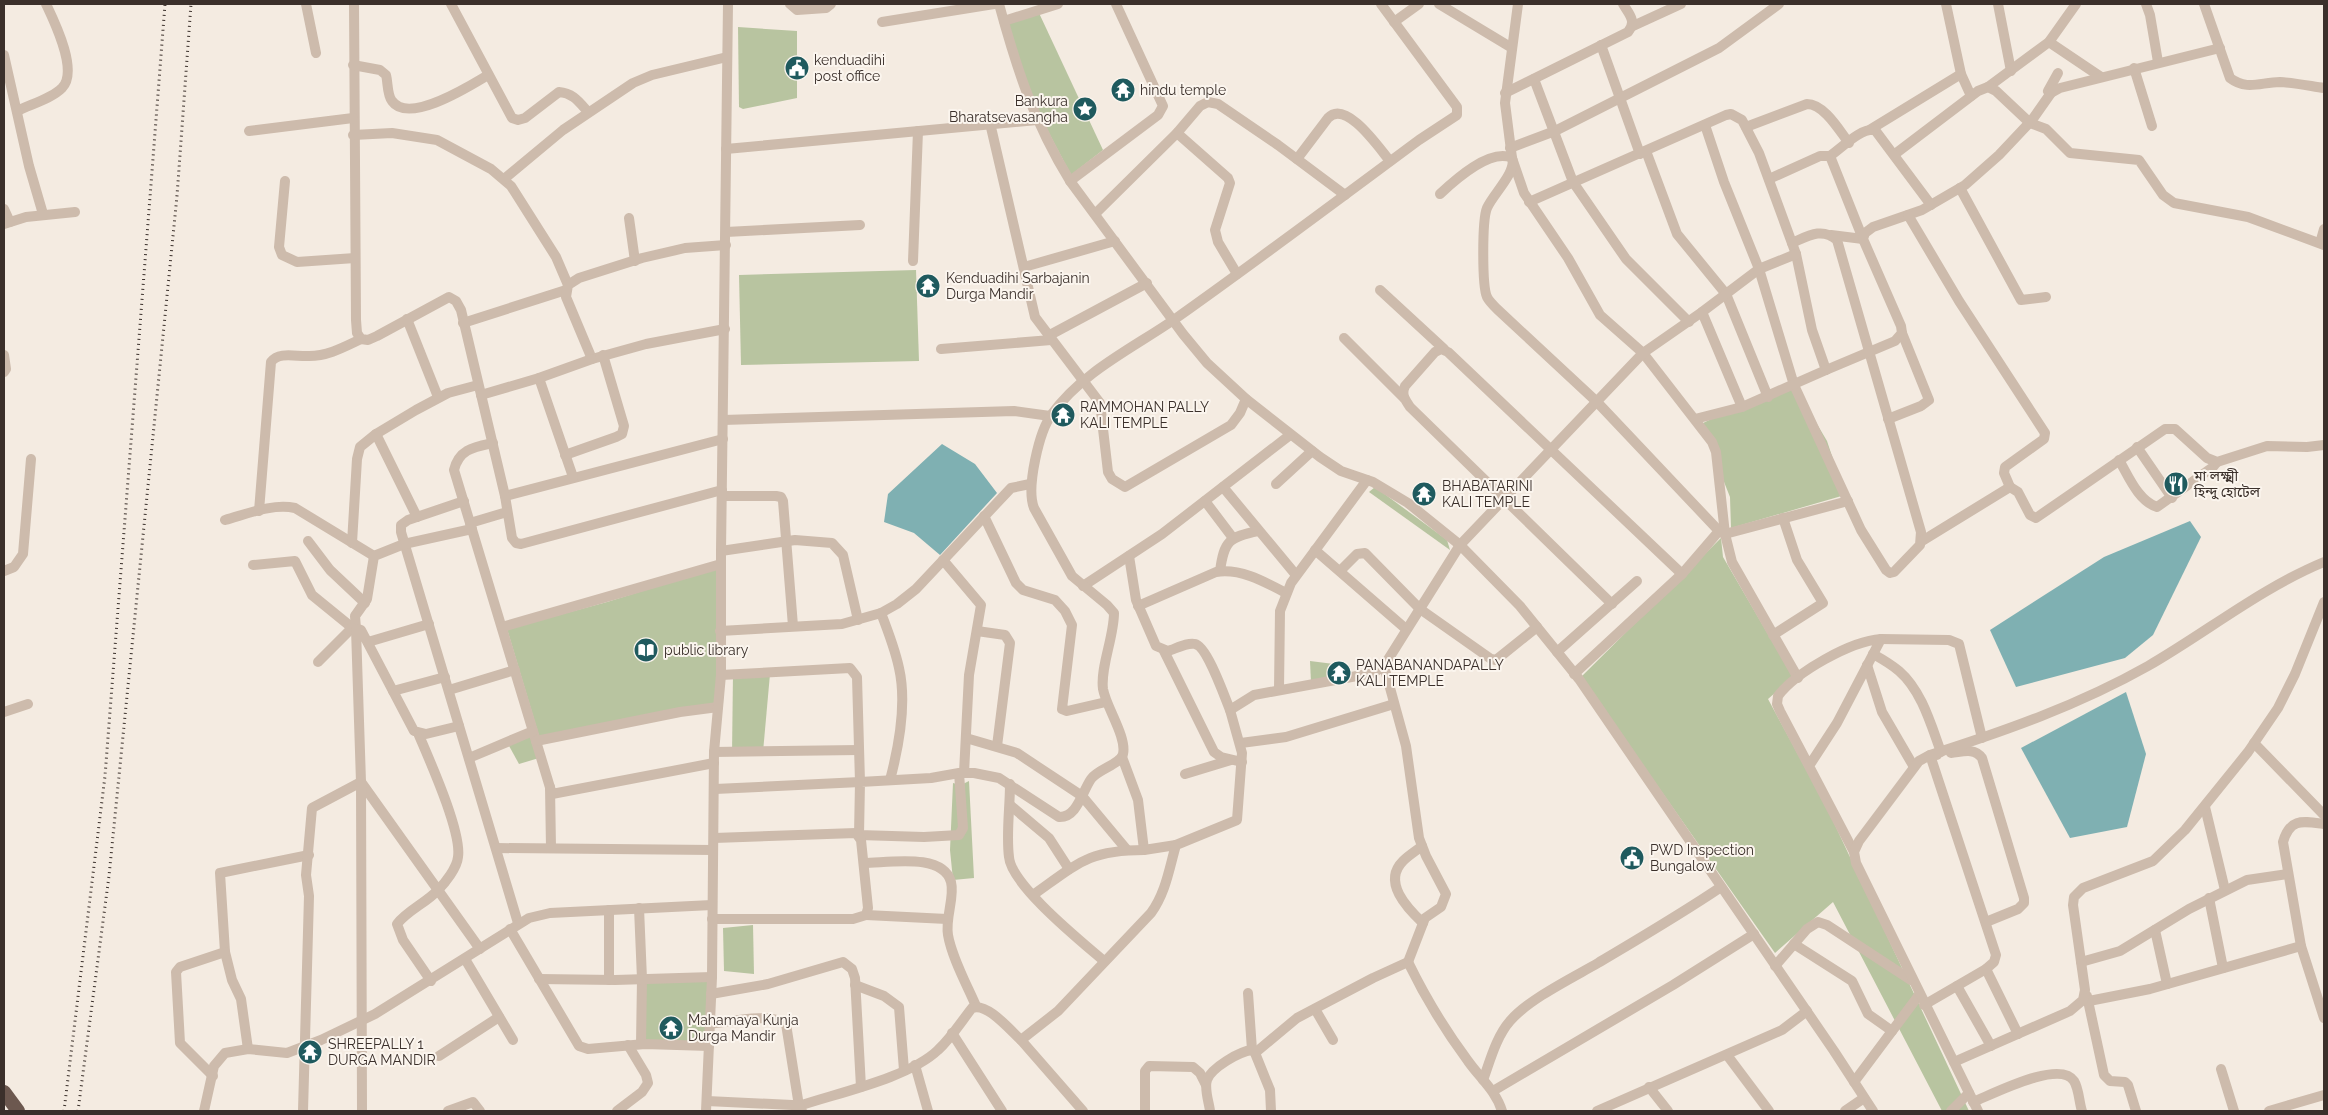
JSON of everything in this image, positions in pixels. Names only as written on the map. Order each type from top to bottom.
[{"type":"highway","points":[[5,1099],[18,1111]]},
{"type":"street","points":[[17,111],[62,88],[67,77],[64,48],[46,4]]},
{"type":"street","points":[[306,4],[316,53]]},
{"type":"street","points":[[354,4],[353,135],[356,320],[357,333],[361,339]]},
{"type":"street","points":[[451,4],[512,118],[518,120],[525,118],[559,92],[576,98],[588,112]]},
{"type":"street","points":[[728,4],[725,328],[722,420],[721,675],[714,757],[712,977],[706,1106],[800,1109],[862,1087],[915,1065],[938,1050],[972,1008],[976,1006],[986,1008],[1021,1040],[1083,1111]]},
{"type":"street","points":[[790,4],[797,10],[826,8],[831,4]]},
{"type":"street","points":[[882,22],[994,4]]},
{"type":"street","points":[[999,4],[1024,88],[1037,120],[1070,181],[1207,362],[1246,399],[1312,451],[1341,471],[1367,480],[1408,503],[1460,545],[1520,606],[1574,674],[1807,1011],[1873,1111]]},
{"type":"street","points":[[1004,21],[1058,4]]},
{"type":"street","points":[[1070,181],[1158,115],[1164,106],[1116,4]]},
{"type":"street","points":[[714,789],[931,778],[962,773],[999,778],[1059,817],[1068,817],[1072,814],[1097,772],[1117,762],[1122,757],[1124,753],[1120,733],[1106,702],[1102,682],[1113,629],[1114,613],[1083,586],[1067,568],[1030,498],[1030,484],[1046,424],[1050,416],[1067,396],[1084,380],[1174,320],[1390,161],[1453,119],[1458,111],[1452,100],[1381,4]]},
{"type":"street","points":[[1394,22],[1419,4]]},
{"type":"street","points":[[1439,4],[1512,48]]},
{"type":"street","points":[[1518,4],[1505,93],[1511,170],[1491,201],[1485,215],[1484,279],[1486,296],[1497,309],[1596,402],[1722,532]]},
{"type":"street","points":[[1623,4],[1633,21],[1633,26]]},
{"type":"street","points":[[1505,93],[1628,32],[1633,26],[1681,4]]},
{"type":"street","points":[[1440,194],[1471,168],[1511,153],[1719,48],[1779,4]]},
{"type":"street","points":[[1946,4],[1961,74],[1971,96]]},
{"type":"street","points":[[1998,4],[2011,71]]},
{"type":"street","points":[[1895,154],[1971,96],[1984,87],[1988,87],[2049,42],[2076,4]]},
{"type":"street","points":[[2146,4],[2150,15],[2158,62]]},
{"type":"street","points":[[2204,4],[2230,78],[2242,85],[2250,86],[2279,82],[2324,88]]},
{"type":"street","points":[[2049,42],[2101,76]]},
{"type":"street","points":[[1602,45],[1643,153],[1677,234],[1726,294],[1768,397]]},
{"type":"street","points":[[1863,239],[1865,233],[1873,227],[1932,205],[1960,188],[1999,155],[2030,123],[2051,93],[2060,88],[2101,76],[2220,48]]},
{"type":"street","points":[[504,178],[588,112],[644,77],[727,57]]},
{"type":"street","points":[[5,60],[29,166],[43,214]]},
{"type":"street","points":[[353,65],[380,70],[386,74],[390,100],[396,106],[403,108],[434,104],[488,75]]},
{"type":"street","points":[[2134,68],[2152,126]]},
{"type":"street","points":[[2051,93],[2048,91],[2058,73]]},
{"type":"street","points":[[1769,179],[1820,156],[1830,156],[1961,74]]},
{"type":"street","points":[[1534,79],[1573,182],[1626,259],[1689,322]]},
{"type":"street","points":[[1988,87],[2030,123],[2046,129],[2064,148],[2075,155],[2111,155],[2139,160],[2163,195],[2174,203],[2248,217],[2322,244],[2324,228]]},
{"type":"street","points":[[1095,214],[1177,133],[1200,106],[1208,102],[1214,102],[1297,159],[1344,195]]},
{"type":"street","points":[[1746,127],[1807,104],[1812,104],[1822,110],[1849,143]]},
{"type":"street","points":[[1297,159],[1328,118],[1333,113],[1338,112],[1354,120],[1390,161]]},
{"type":"street","points":[[1529,202],[1731,114],[1742,120],[1759,153],[1796,254],[1812,330],[1826,370]]},
{"type":"street","points":[[249,131],[353,118]]},
{"type":"street","points":[[726,149],[1037,120]]},
{"type":"street","points":[[990,123],[1035,317],[1049,338],[1096,396],[1102,410],[1108,472],[1112,479],[1125,488],[1231,425],[1240,413],[1246,399]]},
{"type":"street","points":[[1705,125],[1724,182],[1759,269],[1794,385],[1861,530],[1882,564],[1890,573],[1899,568],[1922,541],[2010,487]]},
{"type":"street","points":[[1871,129],[1879,133],[1932,205]]},
{"type":"street","points":[[913,261],[918,131]]},
{"type":"street","points":[[353,135],[392,133],[437,140],[504,178],[556,257],[567,287],[566,297],[592,358]]},
{"type":"street","points":[[1177,133],[1228,178],[1230,183],[1215,230],[1218,242],[1236,274]]},
{"type":"street","points":[[1511,153],[1524,193],[1568,258],[1600,315],[1643,353],[1695,419],[1716,452],[1722,532],[1735,569],[1798,678]]},
{"type":"street","points":[[1830,156],[1863,239],[1901,326],[1902,333],[1929,400],[1921,406],[1888,419]]},
{"type":"street","points":[[285,181],[279,247],[282,255],[297,262],[355,258]]},
{"type":"street","points":[[1960,188],[2021,300],[2046,297]]},
{"type":"street","points":[[4,209],[7,223],[43,214],[75,212]]},
{"type":"street","points":[[1908,215],[1968,316],[2046,433],[2044,439],[2005,467],[2004,473],[2010,487],[2018,492],[2030,515],[2036,518],[2137,447],[2170,428],[2179,432],[2207,458],[2216,462]]},
{"type":"street","points":[[629,218],[635,261]]},
{"type":"street","points":[[726,232],[860,225]]},
{"type":"street","points":[[1792,243],[1819,233],[1863,239]]},
{"type":"street","points":[[1831,235],[1837,240],[1922,532],[1922,541]]},
{"type":"street","points":[[1024,268],[1116,241]]},
{"type":"street","points":[[463,323],[567,287],[578,278],[635,261],[685,248],[726,245]]},
{"type":"street","points":[[1230,710],[1254,694],[1364,675],[1373,673],[1384,666],[1460,545],[1643,353],[1689,322],[1759,269],[1796,254]]},
{"type":"street","points":[[941,349],[1049,338],[1147,282]]},
{"type":"street","points":[[1380,290],[1682,574]]},
{"type":"street","points":[[259,511],[271,362],[274,357],[280,355],[308,356],[330,354],[361,339],[368,340],[377,336],[449,297],[456,301],[461,310],[506,496],[512,538],[516,543],[521,544],[722,493],[781,497],[785,506],[785,541],[793,626]]},
{"type":"street","points":[[1702,312],[1742,407]]},
{"type":"street","points":[[407,319],[438,397]]},
{"type":"street","points":[[481,395],[539,378],[592,358],[646,344],[725,328]]},
{"type":"street","points":[[1695,419],[1742,407],[1768,397],[1895,340],[1902,333]]},
{"type":"street","points":[[1344,338],[1404,398],[1410,407],[1612,604]]},
{"type":"street","points":[[1404,398],[1402,392],[1405,386],[1436,352],[1444,349]]},
{"type":"street","points":[[565,455],[616,437],[623,432],[624,426],[603,355]]},
{"type":"street","points":[[4,356],[6,369],[4,372]]},
{"type":"street","points":[[539,378],[573,477]]},
{"type":"street","points":[[352,543],[357,459],[360,447],[376,434],[438,397],[458,389],[478,385]]},
{"type":"street","points":[[722,420],[1014,410],[1050,416]]},
{"type":"street","points":[[376,434],[417,517]]},
{"type":"street","points":[[1083,586],[1162,534],[1290,435]]},
{"type":"street","points":[[506,496],[723,438]]},
{"type":"street","points":[[493,443],[469,449],[459,456],[454,470],[552,794],[714,757],[859,750]]},
{"type":"street","points":[[2119,460],[2139,493],[2150,505],[2157,507],[2213,467],[2216,462],[2258,447],[2272,445],[2307,447],[2324,445]]},
{"type":"street","points":[[2137,447],[2172,498]]},
{"type":"street","points":[[1276,484],[1312,451]]},
{"type":"street","points":[[4,571],[14,567],[23,554],[31,459]]},
{"type":"street","points":[[1278,690],[1280,612],[1286,594],[1296,575],[1367,480]]},
{"type":"street","points":[[720,631],[842,624],[881,613],[897,604],[916,589],[1011,488],[1030,484]]},
{"type":"street","points":[[1223,487],[1296,575]]},
{"type":"street","points":[[464,501],[408,520],[401,525],[404,544],[496,848],[514,926],[539,979],[579,1046],[588,1049],[640,1044],[709,1046]]},
{"type":"street","points":[[1205,501],[1233,538]]},
{"type":"street","points":[[1574,674],[1682,574],[1722,532],[1848,501]]},
{"type":"street","points":[[225,520],[286,506],[295,508],[374,556]]},
{"type":"street","points":[[374,556],[404,544],[471,526],[507,512]]},
{"type":"street","points":[[984,516],[1016,583],[1023,590],[1056,600],[1065,611],[1072,625],[1062,709],[1067,711],[1106,702]]},
{"type":"street","points":[[1773,635],[1823,603],[1795,556],[1783,518]]},
{"type":"street","points":[[1220,571],[1225,547],[1233,538],[1258,531]]},
{"type":"street","points":[[308,541],[330,570],[365,603]]},
{"type":"street","points":[[721,551],[785,541],[829,542],[837,546],[843,555],[858,620]]},
{"type":"street","points":[[1315,550],[1406,629]]},
{"type":"street","points":[[1340,571],[1357,554],[1365,553],[1420,609],[1491,659],[1496,660],[1537,627]]},
{"type":"street","points":[[362,1111],[360,702],[354,629],[355,616],[365,603],[374,556]]},
{"type":"street","points":[[1129,556],[1133,589],[1138,606],[1156,646],[1164,651],[1212,748],[1221,758],[1237,761]]},
{"type":"street","points":[[714,838],[853,832],[859,835],[924,837],[959,835],[962,828],[962,773],[971,660],[981,605],[943,560]]},
{"type":"street","points":[[253,565],[295,561],[312,595],[354,629],[361,630],[411,727],[418,733],[437,777],[455,832],[458,850],[457,863],[438,890],[397,924],[403,940],[431,981]]},
{"type":"street","points":[[1854,852],[1859,841],[1914,767],[1930,755],[2030,722],[2136,672],[2270,588],[2324,562]]},
{"type":"street","points":[[502,627],[721,564]]},
{"type":"street","points":[[1138,606],[1220,571],[1231,570],[1286,594]]},
{"type":"street","points":[[1557,652],[1637,581]]},
{"type":"street","points":[[2136,1111],[2128,1085],[2125,1082],[2110,1081],[2104,1075],[2085,990],[2073,905],[2074,897],[2083,888],[2153,861],[2185,830],[2205,807],[2254,743],[2285,696],[2321,623],[2324,602]]},
{"type":"street","points":[[881,613],[892,641],[901,679],[901,731],[890,780]]},
{"type":"street","points":[[368,642],[429,624]]},
{"type":"street","points":[[318,662],[354,629]]},
{"type":"street","points":[[977,631],[1000,633],[1005,635],[1010,643],[997,746]]},
{"type":"street","points":[[1973,1102],[1856,863],[1854,852],[1777,704],[1778,696],[1798,678],[1847,647],[1869,640],[1949,640],[1959,644],[1982,738]]},
{"type":"street","points":[[1809,766],[1837,723],[1881,640]]},
{"type":"street","points":[[1033,895],[1080,861],[1093,856],[1111,851],[1144,850],[1176,846],[1237,820],[1237,761],[1240,743],[1230,710],[1205,652],[1197,644],[1192,643],[1164,651]]},
{"type":"street","points":[[1873,654],[1900,672],[1911,685],[1925,711],[1941,752]]},
{"type":"street","points":[[1867,665],[1882,712],[1914,767]]},
{"type":"street","points":[[721,675],[844,666],[850,668],[857,677],[860,782],[859,835],[868,898],[866,915]]},
{"type":"street","points":[[1206,1085],[1209,1075],[1214,1070],[1240,1053],[1253,1052],[1297,1018],[1408,962],[1425,918],[1444,903],[1446,894],[1422,846],[1406,746],[1384,666]]},
{"type":"street","points":[[449,690],[515,670]]},
{"type":"street","points":[[393,691],[445,677]]},
{"type":"street","points":[[4,712],[28,704]]},
{"type":"street","points":[[1240,743],[1286,737],[1394,704]]},
{"type":"street","points":[[469,758],[535,736],[718,707]]},
{"type":"street","points":[[418,733],[426,734],[460,726]]},
{"type":"street","points":[[966,738],[997,746],[1022,756],[1082,796],[1127,850]]},
{"type":"street","points":[[2254,743],[2324,815]]},
{"type":"street","points":[[1930,755],[1972,751],[1978,753],[1982,758],[2024,898],[2024,903],[2018,909],[1986,922]]},
{"type":"street","points":[[1924,1005],[1986,969],[1994,962],[1996,955],[1930,755]]},
{"type":"street","points":[[1122,757],[1138,800],[1144,850]]},
{"type":"street","points":[[1185,774],[1237,761]]},
{"type":"street","points":[[303,1111],[309,896],[306,878],[312,808],[361,782]]},
{"type":"street","points":[[361,782],[480,949]]},
{"type":"street","points":[[1010,784],[1008,858],[1015,873],[1065,928],[1104,961]]},
{"type":"street","points":[[550,787],[551,848]]},
{"type":"street","points":[[1010,805],[1050,838],[1069,869]]},
{"type":"street","points":[[2205,807],[2225,890]]},
{"type":"street","points":[[2324,824],[2298,823],[2291,825],[2286,831],[2283,842],[2301,946],[2324,1018]]},
{"type":"street","points":[[1021,1040],[1058,1011],[1151,913],[1160,901],[1176,846]]},
{"type":"street","points":[[1422,846],[1400,865],[1394,880],[1403,903],[1423,923]]},
{"type":"street","points":[[496,848],[713,850]]},
{"type":"street","points":[[248,1049],[241,999],[232,980],[226,952],[220,874],[309,855]]},
{"type":"street","points":[[864,863],[929,862],[940,866],[951,882],[947,919],[950,944],[976,1006]]},
{"type":"street","points":[[2081,962],[2120,951],[2225,890],[2259,877],[2288,874]]},
{"type":"street","points":[[1483,1080],[1496,1046],[1508,1023],[1516,1015],[1552,990],[1667,923],[1721,886]]},
{"type":"street","points":[[2210,898],[2223,968]]},
{"type":"street","points":[[204,1111],[216,1061],[225,1053],[248,1049],[287,1052],[304,1047],[362,1021],[431,981],[529,918],[550,913],[712,904]]},
{"type":"street","points":[[639,908],[642,979],[640,1044]]},
{"type":"street","points":[[609,910],[609,980]]},
{"type":"street","points":[[712,918],[847,919],[866,915],[947,919]]},
{"type":"street","points":[[1775,966],[1813,924],[1818,922],[1827,925],[1912,980]]},
{"type":"street","points":[[2156,930],[2167,984]]},
{"type":"street","points":[[1493,1091],[1674,985],[1754,934]]},
{"type":"street","points":[[1794,944],[1852,981],[1868,1014],[1892,1031]]},
{"type":"street","points":[[2088,1002],[2167,984],[2301,946]]},
{"type":"street","points":[[213,1076],[180,1043],[176,972],[180,967],[226,952]]},
{"type":"street","points":[[465,959],[513,1040]]},
{"type":"street","points":[[711,994],[768,984],[843,962],[852,969],[855,985],[862,1087]]},
{"type":"street","points":[[1408,962],[1422,990],[1466,1059],[1493,1091],[1502,1111]]},
{"type":"street","points":[[1986,969],[2018,1034]]},
{"type":"street","points":[[539,979],[609,980],[712,977]]},
{"type":"street","points":[[855,985],[884,996],[898,1007],[904,1070]]},
{"type":"street","points":[[1957,986],[1991,1046]]},
{"type":"street","points":[[1954,1062],[2070,1012],[2083,1000],[2085,990]]},
{"type":"street","points":[[1248,993],[1253,1052],[1270,1090],[1271,1111]]},
{"type":"street","points":[[1854,1082],[1919,995]]},
{"type":"street","points":[[1315,1009],[1333,1040]]},
{"type":"street","points":[[1597,1111],[1782,1030],[1807,1011]]},
{"type":"street","points":[[439,1056],[499,1017]]},
{"type":"street","points":[[710,1024],[767,1018],[780,1020],[786,1024],[800,1109]]},
{"type":"street","points":[[952,1033],[1002,1111]]},
{"type":"street","points":[[617,1111],[642,1092],[648,1083],[646,1075],[628,1045]]},
{"type":"street","points":[[1727,1055],[1769,1111]]},
{"type":"street","points":[[915,1065],[928,1111]]},
{"type":"street","points":[[1146,1111],[1145,1071],[1149,1066],[1194,1068],[1206,1085],[1210,1111]]},
{"type":"street","points":[[2222,1069],[2234,1111]]},
{"type":"street","points":[[1952,1111],[2028,1080],[2059,1072],[2070,1076],[2075,1082],[2082,1111]]},
{"type":"street","points":[[1650,1087],[1668,1111]]},
{"type":"street","points":[[2269,1111],[2324,1096]]},
{"type":"street","points":[[1845,1111],[1864,1098]]},
{"type":"street","points":[[448,1111],[473,1102],[480,1111]]},
{"type":"green space","points":[[1039,13],[1103,150],[1071,175],[1042,120],[1020,63],[1008,22]]},
{"type":"green space","points":[[738,27],[797,31],[797,98],[743,109],[739,107]]},
{"type":"green space","points":[[916,270],[919,361],[741,365],[739,275]]},
{"type":"green space","points":[[1794,385],[1827,441],[1845,495],[1731,528],[1730,497],[1701,424],[1759,396]]},
{"type":"green space","points":[[1375,487],[1447,540],[1450,550],[1369,492]]},
{"type":"green space","points":[[1721,538],[1723,557],[1793,677],[1768,699],[1827,808],[1969,1111],[1942,1111],[1833,902],[1775,953],[1581,677]]},
{"type":"green space","points":[[726,565],[723,704],[539,736],[507,629],[607,602]]},
{"type":"green space","points":[[1310,661],[1350,666],[1349,678],[1311,682]]},
{"type":"green space","points":[[733,674],[770,674],[763,752],[732,754]]},
{"type":"green space","points":[[532,734],[539,758],[519,764],[508,744]]},
{"type":"green space","points":[[969,781],[974,878],[953,880],[950,850],[953,783],[961,785]]},
{"type":"green space","points":[[753,925],[754,974],[724,971],[723,928]]},
{"type":"green space","points":[[715,977],[707,1044],[643,1042],[644,981]]},
{"type":"water","points":[[942,444],[975,464],[997,493],[940,555],[914,533],[884,522],[888,494]]},
{"type":"water","points":[[2190,521],[2201,537],[2153,635],[2125,658],[2016,687],[1990,630],[2104,557]]},
{"type":"water","points":[[2126,692],[2146,754],[2127,827],[2070,838],[2021,748]]},
{"type":"railway","points":[[64,1111],[105,776],[165,4]]},
{"type":"railway","points":[[78,1111],[109,876],[177,196],[191,4]]},
{"type":"place","name":"kenduadihi post office","points":[[797,68]]},
{"type":"place","name":"hindu temple","points":[[1123,90]]},
{"type":"place","name":"Bankura Bharatsevasangha","points":[[1085,109]]},
{"type":"place","name":"Kenduadihi Sarbajanin Durga Mandir","points":[[928,286]]},
{"type":"place","name":"RAMMOHAN PALLY KALI TEMPLE","points":[[1063,415]]},
{"type":"place","name":"মা লক্ষ্মী হিন্দু হোটেল","points":[[2176,484]]},
{"type":"place","name":"BHABATARINI KALI TEMPLE","points":[[1424,494]]},
{"type":"place","name":"public library","points":[[646,650]]},
{"type":"place","name":"PANABANANDAPALLY KALI TEMPLE","points":[[1339,673]]},
{"type":"place","name":"PWD Inspection Bungalow","points":[[1632,858]]},
{"type":"place","name":"Mahamaya Kunja Durga Mandir","points":[[671,1028]]},
{"type":"place","name":"SHREEPALLY 1 DURGA MANDIR","points":[[310,1052]]}]
